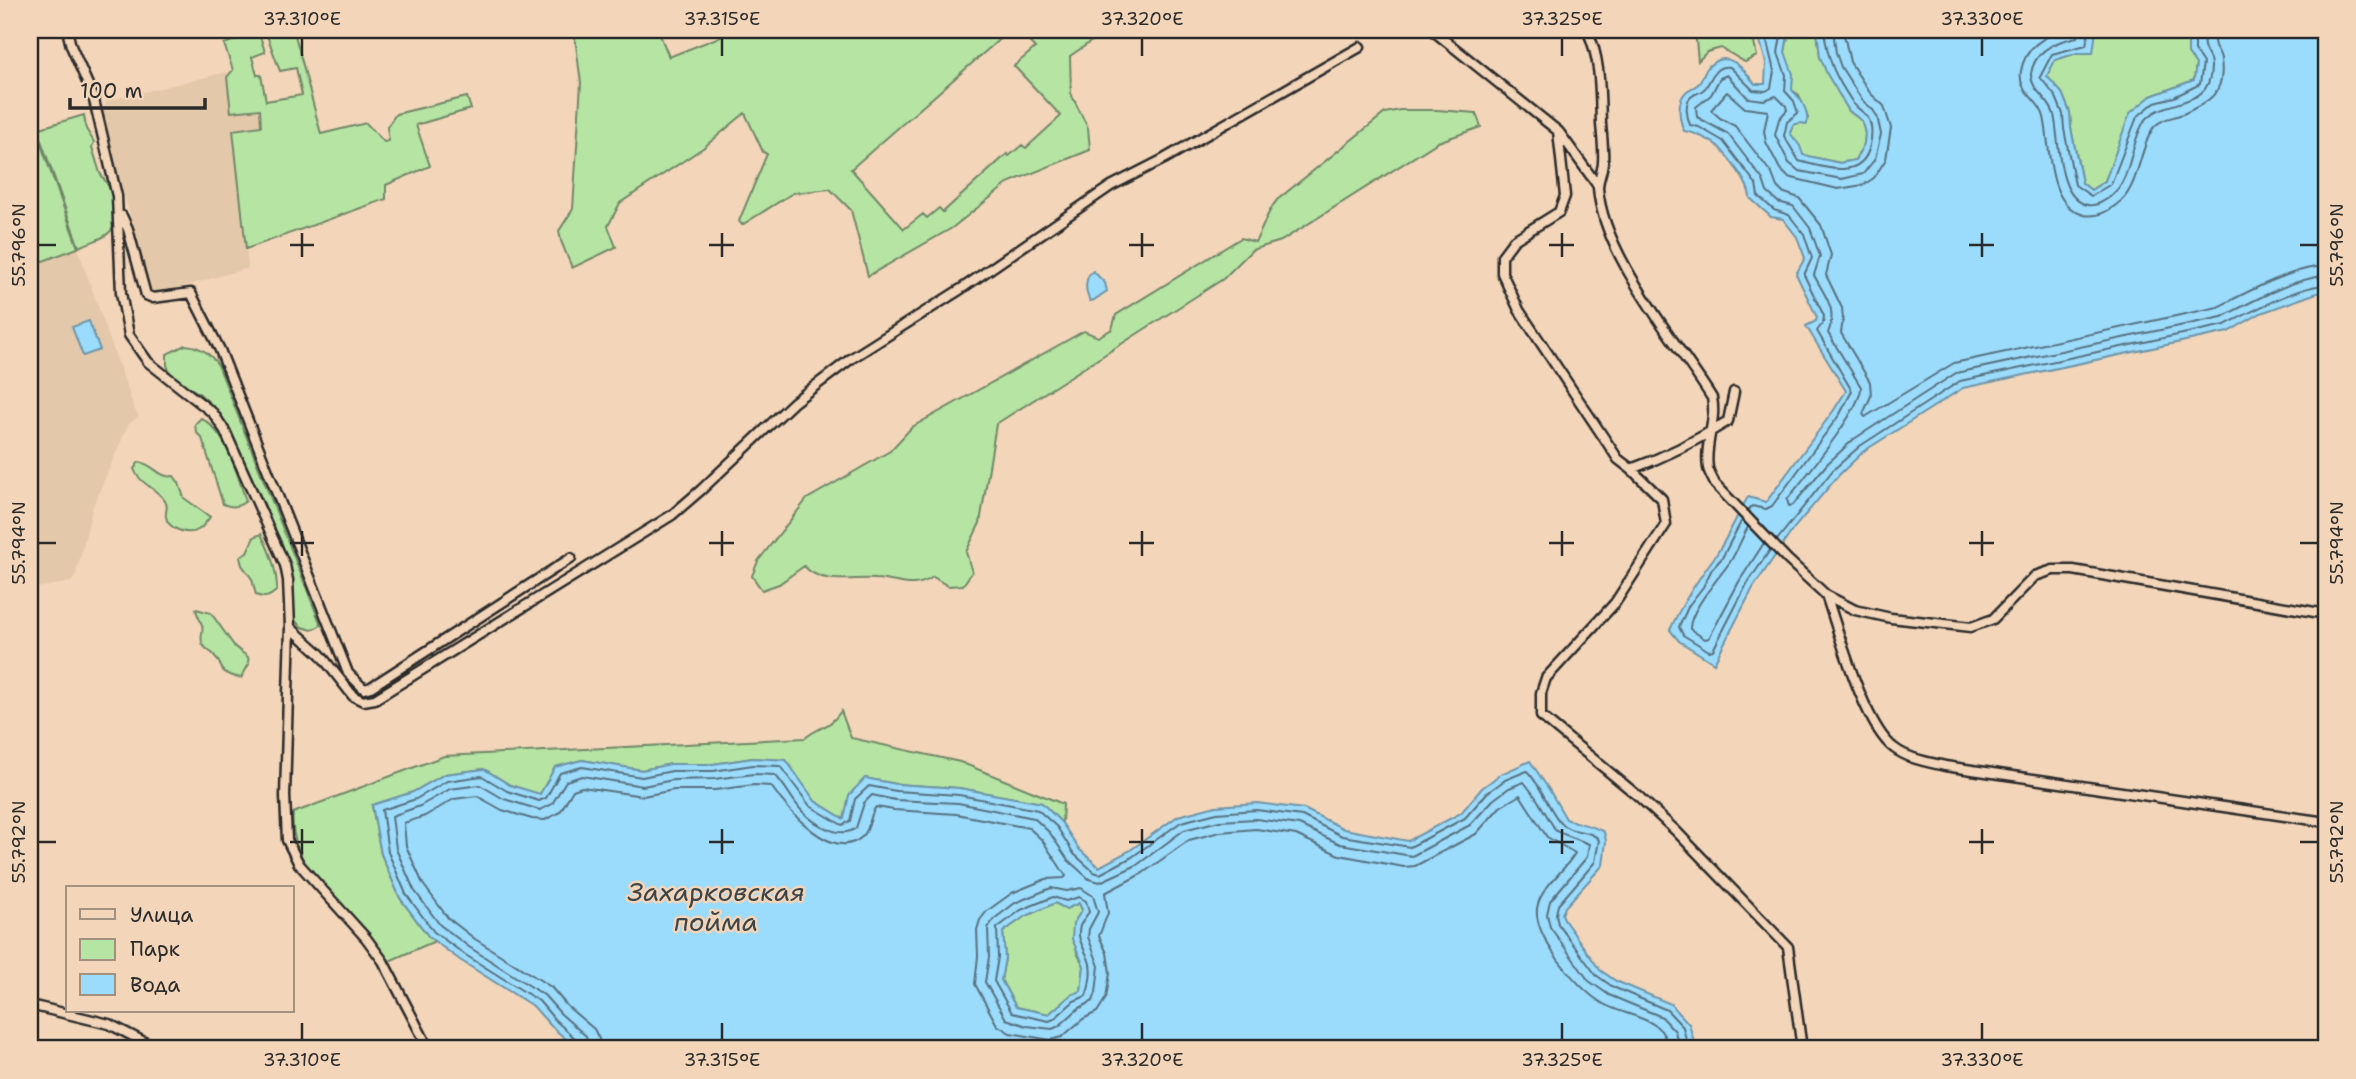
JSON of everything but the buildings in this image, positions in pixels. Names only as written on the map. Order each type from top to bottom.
[{"type":"street","points":[[67,30],[71,46],[93,96],[117,196],[121,293],[129,335],[148,362],[213,413],[225,431],[281,552],[288,580],[290,626],[285,796],[287,840],[299,864],[366,938],[383,961],[429,1049]]},
{"type":"street","points":[[1432,30],[1545,118],[1558,131],[1598,186],[1606,223],[1619,253],[1638,287],[1712,398],[1714,410],[1708,468],[1715,484],[1728,500],[1826,595],[1855,610],[1892,618],[1971,626],[1993,619],[2035,576],[2053,570],[2073,570],[2326,614]]},
{"type":"street","points":[[1587,30],[1595,54],[1600,92],[1603,162],[1598,186]]},
{"type":"street","points":[[290,626],[320,654],[353,696],[363,701],[375,699],[672,514],[821,380],[961,289],[1111,186],[1164,159],[1360,47]]},
{"type":"street","points":[[1558,131],[1565,195],[1559,212],[1514,240],[1502,256],[1502,273],[1519,310],[1618,459],[1662,499],[1666,524],[1615,603],[1546,678],[1541,693],[1541,716],[1637,795],[1676,831],[1788,947],[1802,1049]]},
{"type":"street","points":[[119,211],[128,229],[146,295],[153,298],[191,293],[220,349],[348,673],[357,685],[364,689],[371,687],[571,558]]},
{"type":"street","points":[[1631,469],[1657,460],[1728,421],[1734,392]]},
{"type":"street","points":[[1826,595],[1870,717],[1892,747],[1909,757],[1945,766],[2326,822]]},
{"type":"street","points":[[320,654],[338,647]]},
{"type":"street","points":[[30,1005],[109,1024],[158,1049]]},
{"type":"shaded area","points":[[227,72],[231,112],[260,109],[262,126],[234,130],[248,268],[185,286],[152,292],[101,113],[107,101]]},
{"type":"shaded area","points":[[30,114],[139,416],[128,425],[93,506],[75,577],[71,582],[30,589]]},
{"type":"green space","points":[[574,30],[658,30],[669,57],[737,30],[1010,30],[851,169],[904,229],[923,214],[927,218],[939,208],[943,212],[1007,154],[1009,156],[1022,145],[1026,148],[1061,116],[1014,66],[1035,48],[1018,30],[1108,30],[1070,56],[1071,94],[1088,128],[1090,150],[1010,182],[952,228],[868,276],[851,210],[830,189],[793,193],[742,225],[739,221],[767,154],[763,152],[745,113],[703,148],[620,203],[608,226],[616,247],[572,268],[559,231],[573,209],[581,83]]},
{"type":"green space","points":[[1695,30],[1751,30],[1757,56],[1745,62],[1721,48],[1707,52],[1698,61]]},
{"type":"green space","points":[[1789,30],[1817,30],[1820,57],[1849,111],[1862,121],[1864,144],[1855,160],[1840,163],[1802,155],[1790,133],[1793,125],[1808,118],[1799,95],[1792,90],[1785,52]]},
{"type":"green space","points":[[2096,30],[2188,30],[2188,54],[2196,64],[2194,80],[2151,96],[2118,149],[2105,181],[2091,190],[2082,183],[2070,112],[2062,93],[2046,77],[2055,60],[2077,53],[2092,53]]},
{"type":"green space","points":[[273,32],[295,35],[321,134],[366,123],[384,142],[389,141],[387,127],[396,114],[467,97],[471,109],[416,125],[430,166],[386,185],[386,199],[246,249],[233,130],[261,126],[260,109],[231,112],[227,77],[233,70],[224,44],[255,33],[261,39],[265,52],[252,57],[257,75],[261,75],[266,101],[302,95],[296,68],[280,71],[268,38],[268,34]]},
{"type":"green space","points":[[1400,110],[1476,113],[1481,127],[1438,142],[1281,241],[1252,250],[1223,279],[996,424],[980,523],[966,552],[972,572],[963,585],[948,586],[933,577],[912,584],[876,579],[828,578],[811,572],[804,566],[779,584],[762,590],[752,576],[758,561],[807,499],[890,451],[912,427],[1084,331],[1098,337],[1112,329],[1116,315],[1241,238],[1255,242],[1277,200],[1385,113]]},
{"type":"green space","points":[[30,114],[78,248],[43,261],[30,259]]},
{"type":"green space","points":[[84,115],[86,129],[94,142],[92,147],[100,173],[111,190],[115,223],[105,236],[79,247],[37,129]]},
{"type":"green space","points":[[185,345],[204,351],[218,365],[321,625],[312,630],[302,627],[294,620],[291,572],[283,546],[230,429],[217,410],[199,393],[172,378],[167,365],[167,354]]},
{"type":"green space","points":[[201,418],[218,433],[230,455],[246,501],[240,505],[223,504],[202,438],[196,432],[195,424]]},
{"type":"green space","points":[[139,462],[164,475],[174,476],[184,498],[210,517],[202,527],[189,532],[170,525],[166,517],[165,501],[134,469]]},
{"type":"green space","points":[[261,534],[277,583],[277,590],[265,597],[256,595],[252,579],[240,557],[247,552],[254,537]]},
{"type":"green space","points":[[196,609],[211,613],[235,647],[248,657],[249,664],[241,678],[227,674],[204,646]]},
{"type":"green space","points":[[841,711],[851,738],[960,762],[1063,804],[1062,823],[1041,803],[959,788],[896,784],[865,778],[844,819],[815,801],[785,760],[753,758],[713,764],[671,764],[642,770],[582,760],[555,767],[540,795],[510,785],[484,769],[445,774],[413,792],[372,806],[381,854],[400,898],[429,937],[435,941],[387,962],[365,930],[314,876],[297,847],[293,831],[293,813],[444,756],[805,738],[829,724]]},
{"type":"green space","points":[[1055,903],[1066,909],[1079,903],[1082,910],[1073,924],[1077,953],[1084,966],[1081,992],[1071,995],[1049,1014],[1016,1007],[1001,980],[1005,958],[1003,932],[1024,917]]},
{"type":"water","points":[[1757,30],[1789,30],[1785,52],[1793,74],[1792,90],[1804,105],[1807,114],[1807,124],[1793,125],[1790,133],[1803,155],[1840,163],[1855,160],[1864,144],[1865,134],[1862,121],[1849,111],[1827,74],[1820,57],[1817,30],[2096,30],[2093,53],[2077,53],[2055,60],[2047,76],[2062,93],[2070,113],[2082,183],[2091,190],[2105,181],[2130,113],[2151,96],[2194,80],[2196,64],[2188,54],[2188,30],[2326,30],[2326,292],[2261,313],[2228,332],[1963,388],[1864,451],[1839,475],[1794,528],[1753,588],[1714,663],[1679,641],[1670,630],[1748,497],[1766,502],[1846,391],[1806,326],[1816,321],[1817,317],[1796,274],[1805,258],[1797,237],[1783,219],[1771,217],[1750,198],[1743,179],[1719,147],[1703,137],[1684,131],[1681,121],[1681,99],[1687,91],[1699,84],[1708,67],[1715,61],[1722,59],[1734,62],[1755,84],[1765,84],[1766,63]]},
{"type":"water","points":[[1093,271],[1105,283],[1107,291],[1090,301],[1086,285]]},
{"type":"water","points":[[89,321],[100,350],[83,356],[72,327]]},
{"type":"water","name":"Захарковская пойма","points":[[753,758],[786,760],[815,801],[844,819],[849,795],[865,778],[896,784],[959,788],[1042,803],[1062,823],[1079,849],[1099,867],[1129,851],[1178,816],[1216,806],[1257,803],[1304,809],[1344,829],[1408,841],[1461,813],[1482,788],[1501,774],[1530,761],[1566,819],[1604,832],[1606,841],[1603,865],[1565,907],[1562,914],[1565,921],[1600,970],[1616,981],[1671,1004],[1689,1024],[1696,1049],[577,1049],[534,1007],[429,937],[400,898],[381,854],[372,805],[413,792],[445,774],[484,769],[510,785],[540,794],[555,767],[582,760],[642,770],[671,764],[713,764]],"holes":[[[1055,903],[1066,909],[1079,903],[1082,910],[1073,924],[1072,939],[1084,966],[1081,991],[1071,995],[1049,1014],[1016,1007],[1001,980],[1005,958],[1003,932],[1024,917]]]}]
